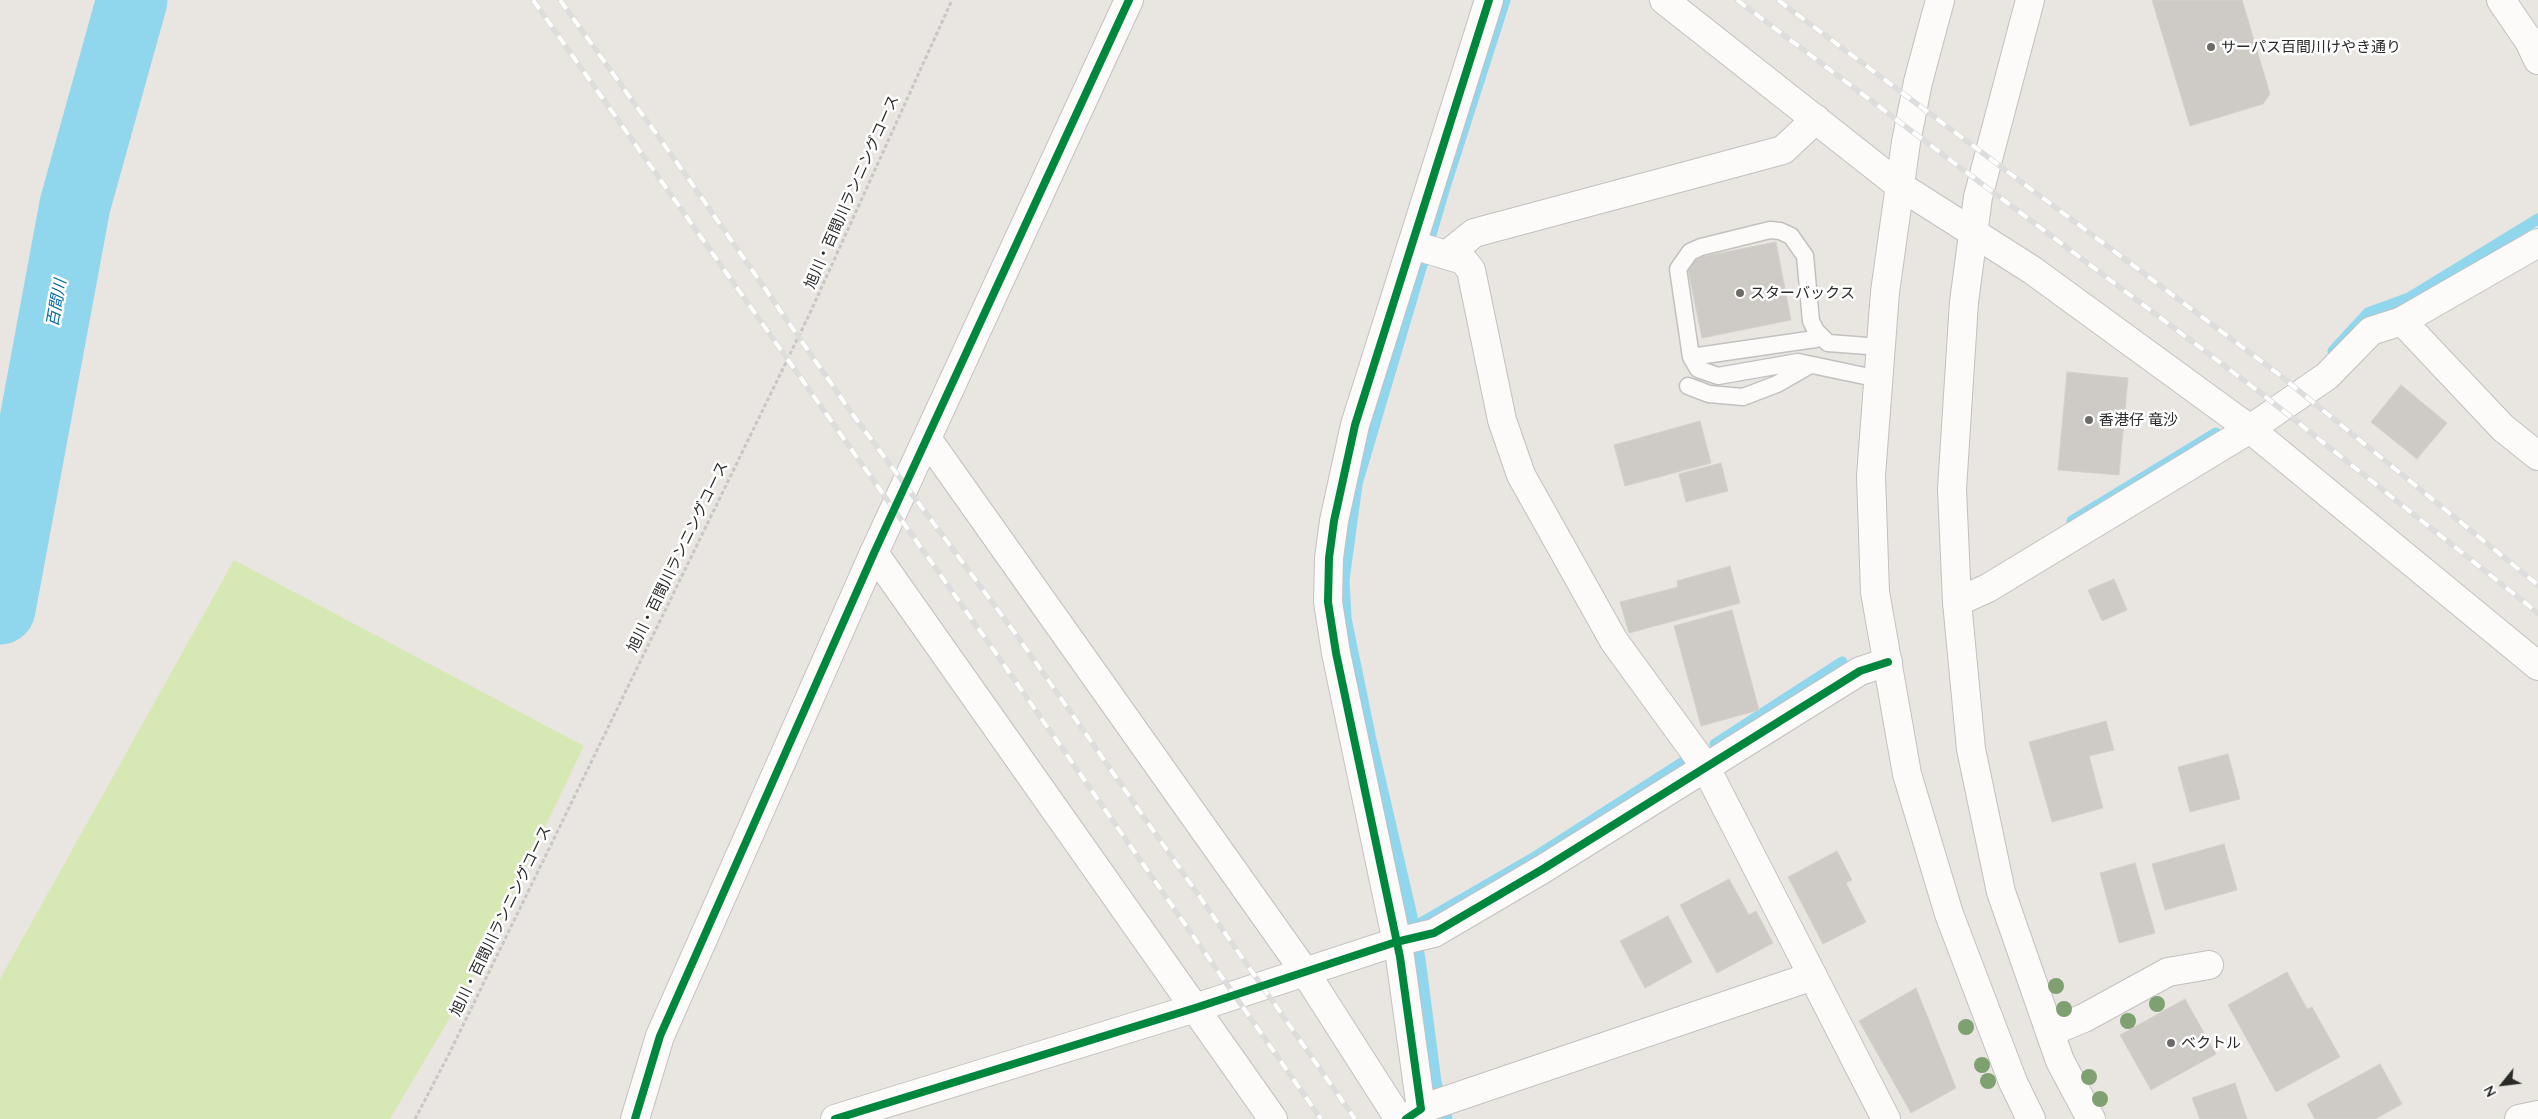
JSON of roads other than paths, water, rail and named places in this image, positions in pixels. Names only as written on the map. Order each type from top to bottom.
[{"type":"street","points":[[635,1119],[660,1036],[874,553],[928,440],[1129,0]]},
{"type":"street","points":[[1423,1110],[1400,957],[1409,939],[1336,653],[1328,602],[1329,558],[1337,504],[1355,425],[1429,249],[1489,0]]},
{"type":"street","points":[[1664,0],[1900,186],[2032,270],[2250,429],[2538,666]]},
{"type":"street","points":[[1940,0],[1918,82],[1900,186],[1886,292],[1871,476],[1874,583],[1907,774],[1949,914],[2013,1082],[2031,1119]]},
{"type":"street","points":[[2030,0],[1978,197],[1964,302],[1952,489],[1956,602],[1972,749],[1998,877],[2060,1061],[2091,1119]]},
{"type":"street","points":[[2500,0],[2529,41],[2538,60]]},
{"type":"street","points":[[1429,249],[1474,232],[1783,150],[1816,119]]},
{"type":"street","points":[[1956,602],[1988,588],[2250,429],[2327,376],[2371,331],[2402,321],[2538,243]]},
{"type":"street","points":[[1429,249],[1463,260],[1471,270],[1502,420],[1521,475],[1614,641],[1705,766],[1886,1119]]},
{"type":"street","points":[[2402,321],[2503,428],[2538,456]]},
{"type":"street","points":[[928,440],[1305,972],[1423,1110]]},
{"type":"street","points":[[874,553],[1273,1119]]},
{"type":"street","points":[[835,1119],[1195,1008],[1409,939],[1434,933],[1543,869],[1705,766],[1860,671],[1888,662]]},
{"type":"street","points":[[2050,1032],[2084,1018],[2168,972],[2208,965]]},
{"type":"street","points":[[1423,1110],[1813,976]]},
{"type":"street","points":[[2519,1119],[2538,1115]]},
{"type":"lane","points":[[1879,379],[1798,362],[1718,376],[1698,369],[1691,357],[1678,269],[1683,259],[1701,246],[1770,230],[1780,231],[1791,236],[1805,256],[1811,321],[1822,338],[1828,343],[1881,347]]},
{"type":"lane","points":[[1691,357],[1822,338]]},
{"type":"lane","points":[[1688,386],[1709,394],[1743,397],[1777,384],[1810,365]]},
{"type":"waterway","name":"百間川","points":[[0,609],[75,205],[132,0]]},
{"type":"waterway","points":[[1447,1119],[1436,1082],[1420,959],[1411,912],[1371,740],[1346,618],[1344,580],[1357,484],[1446,184],[1505,0]]},
{"type":"waterway","points":[[2333,351],[2368,313],[2409,298],[2538,219]]},
{"type":"waterway","points":[[2072,521],[2216,433]]},
{"type":"waterway","points":[[1715,744],[1842,662]]},
{"type":"waterway","points":[[1414,927],[1535,857],[1685,761]]},
{"type":"railway","points":[[533,0],[995,652],[1321,1119]]},
{"type":"railway","points":[[560,0],[683,171],[851,412],[1018,637],[1355,1119]]},
{"type":"railway","points":[[1737,0],[2262,394],[2538,613]]},
{"type":"railway","points":[[1778,0],[2277,373],[2538,585]]},
{"type":"place","name":"サーパス百間川けやき通り","points":[[2211,47]]},
{"type":"place","name":"スターバックス","points":[[1740,293]]},
{"type":"place","name":"香港仔 竜沙","points":[[2089,420]]},
{"type":"place","name":"ベクトル","points":[[2171,1043]]}]
